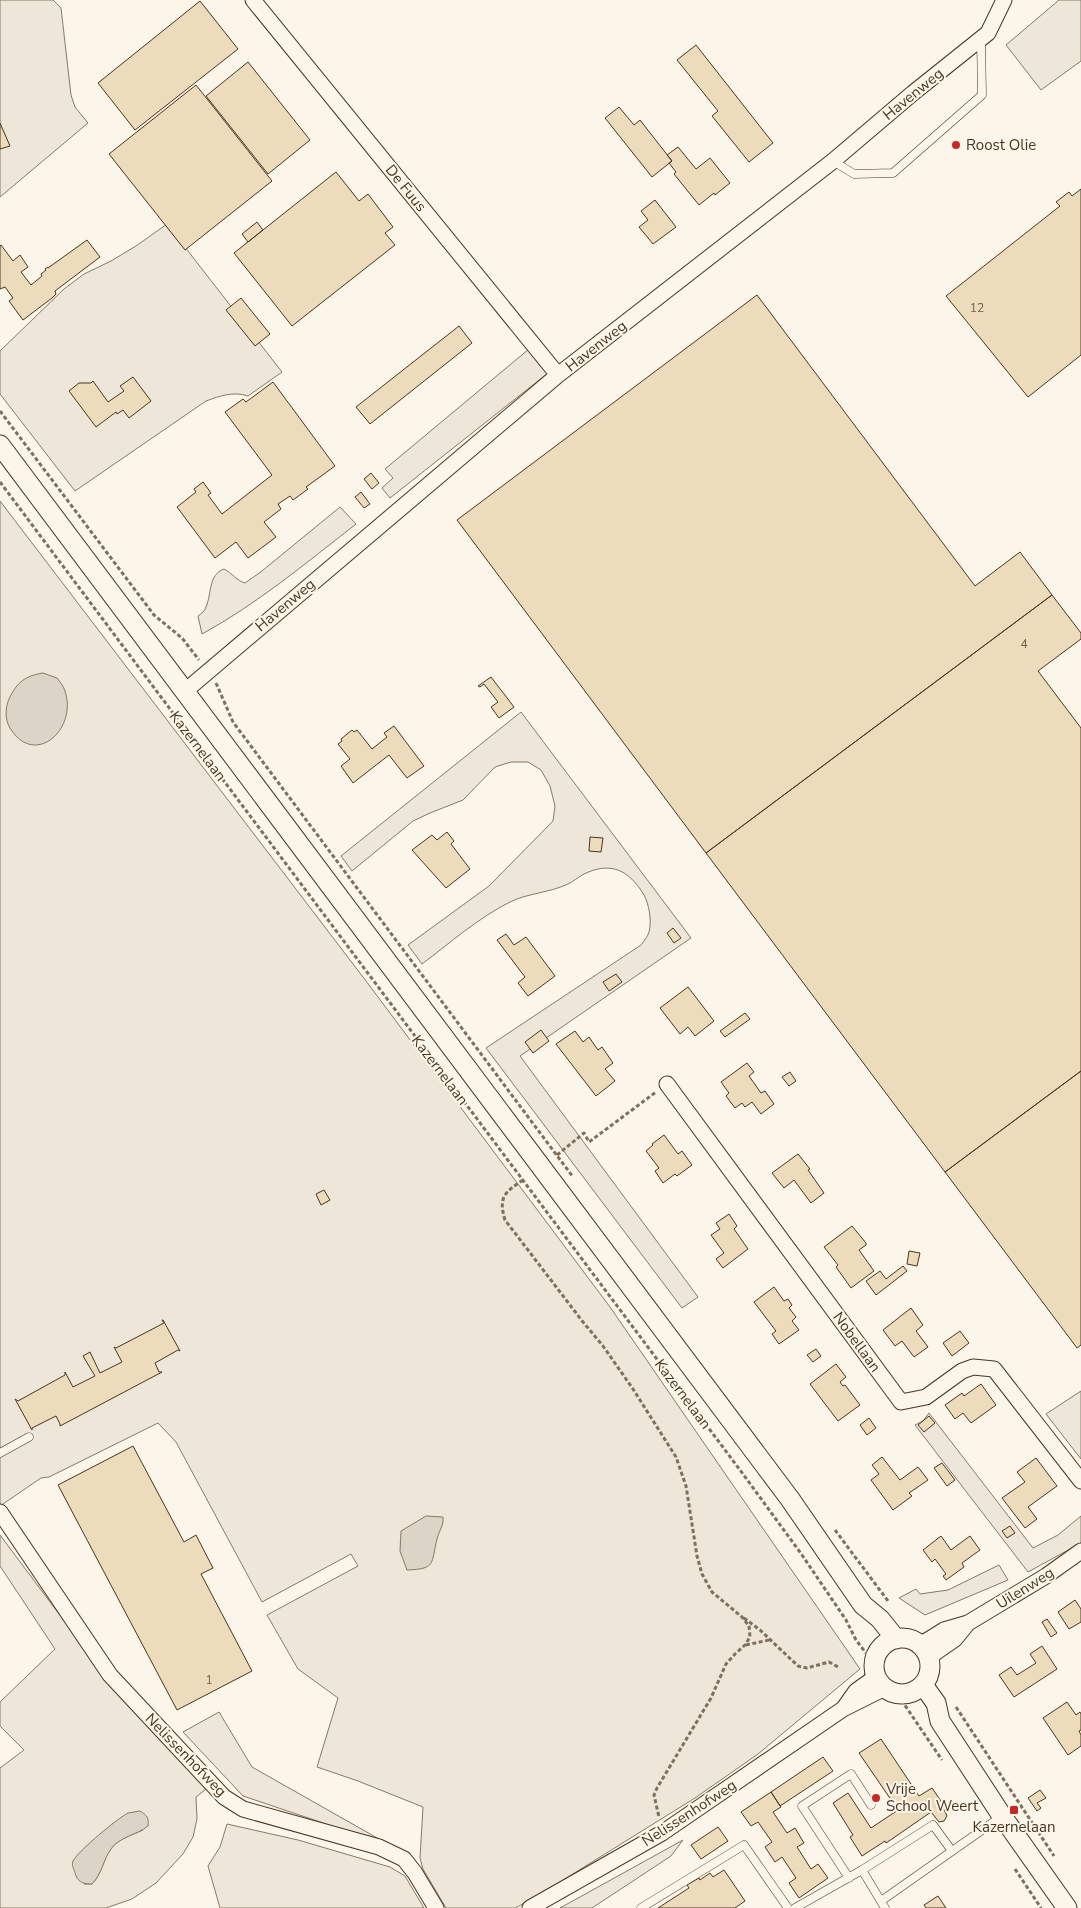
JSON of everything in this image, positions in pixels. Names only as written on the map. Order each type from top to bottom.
[{"type":"street","name":"De Fuus","points":[[253,0],[558,375]]},
{"type":"street","name":"Havenweg","points":[[184,692],[207,670],[558,375],[833,162],[913,93],[982,39],[988,33],[1004,0]]},
{"type":"street","name":"Kazernelaan","points":[[0,445],[790,1499],[863,1605],[880,1619],[894,1672],[926,1712],[940,1721],[1002,1816],[1067,1908]]},
{"type":"street","name":"Nobellaan","points":[[667,1084],[901,1402],[926,1397],[962,1371],[973,1367],[994,1369],[1081,1481]]},
{"type":"street","name":"Nelissenhofweg","points":[[0,1512],[110,1675],[224,1797],[243,1809],[379,1847],[404,1859],[415,1873],[436,1908]]},
{"type":"street","name":"Uilenweg","points":[[925,1651],[955,1639],[968,1623],[1046,1576],[1081,1551]]},
{"type":"street","points":[[907,1638],[925,1651],[929,1675],[894,1672],[907,1638]]},
{"type":"street","name":"Nelissenhofweg","points":[[530,1908],[662,1832],[843,1709],[856,1691],[894,1672]]},
{"type":"lane","points":[[833,162],[854,174],[893,173],[982,95],[982,39]]},
{"type":"lane","points":[[0,1453],[29,1437]]},
{"type":"lane","points":[[849,1878],[802,1806],[851,1774],[871,1805]]},
{"type":"lane","points":[[862,1870],[883,1904],[952,1851],[1002,1816]]},
{"type":"lane","points":[[795,1908],[849,1878],[934,1825],[952,1851]]},
{"type":"lane","points":[[641,1908],[744,1845],[788,1908]]},
{"type":"path","points":[[0,411],[154,615],[182,638],[207,670],[217,685],[233,722],[557,1155],[584,1134],[589,1142],[667,1084]]},
{"type":"path","name":"Kazernelaan","points":[[0,482],[802,1555],[846,1620],[856,1640],[869,1657],[894,1672],[902,1701],[910,1713]]},
{"type":"path","points":[[523,1180],[508,1190],[502,1200],[505,1220],[603,1346],[676,1457],[686,1486],[695,1547],[702,1574],[712,1592],[760,1630],[768,1640],[798,1666],[807,1668],[829,1662],[838,1667]]},
{"type":"path","points":[[662,1832],[654,1794],[711,1698],[726,1664],[746,1645],[750,1637],[748,1626],[742,1616]]},
{"type":"path","points":[[746,1645],[768,1640]]},
{"type":"path","points":[[950,1699],[1059,1863]]},
{"type":"shaded area","points":[[0,0],[53,0],[61,8],[71,95],[75,107],[88,123],[0,197]]},
{"type":"shaded area","points":[[1059,0],[1081,0],[1081,61],[1041,90],[1006,45]]},
{"type":"shaded area","points":[[167,224],[282,372],[248,396],[232,394],[206,401],[75,491],[0,394],[0,351],[64,289],[84,274],[136,246]]},
{"type":"shaded area","points":[[529,349],[548,373],[390,498],[382,488],[393,478],[385,469]]},
{"type":"shaded area","points":[[0,501],[366,981],[610,1307],[860,1669],[758,1754],[695,1798],[531,1900],[515,1908],[446,1908],[423,1869],[420,1858],[423,1807],[317,1767],[338,1698],[298,1669],[267,1615],[358,1566],[351,1554],[262,1602],[176,1442],[158,1423],[49,1477],[41,1478],[0,1506]]},
{"type":"shaded area","points":[[340,507],[356,524],[262,596],[202,634],[198,616],[203,612],[208,602],[211,585],[219,572],[224,569],[239,581],[245,583]]},
{"type":"shaded area","points":[[43,673],[57,678],[64,688],[67,705],[65,719],[60,730],[51,739],[41,744],[31,745],[20,739],[8,725],[6,718],[7,706],[12,693],[22,681]]},
{"type":"shaded area","points":[[521,712],[691,938],[520,1056],[698,1297],[682,1308],[486,1048],[641,945],[650,928],[650,918],[646,899],[638,886],[626,874],[618,870],[603,868],[594,870],[561,887],[517,899],[498,908],[475,923],[422,964],[408,945],[489,886],[553,821],[555,806],[550,786],[541,770],[528,762],[511,762],[495,767],[463,800],[413,821],[352,871],[341,856]]},
{"type":"shaded area","points":[[1081,1391],[1081,1459],[1046,1414]]},
{"type":"shaded area","points":[[929,1413],[1033,1548],[1058,1535],[1081,1516],[1081,1543],[1028,1572],[915,1425],[923,1421]]},
{"type":"shaded area","points":[[426,1516],[443,1517],[433,1560],[431,1564],[423,1568],[407,1570],[400,1551],[401,1531]]},
{"type":"shaded area","points":[[0,1535],[65,1622],[211,1785],[196,1797],[197,1819],[193,1837],[183,1854],[156,1883],[132,1899],[106,1908],[0,1908],[0,1768],[24,1750],[0,1726],[0,1702],[55,1649],[0,1566]],"holes":[[[130,1813],[143,1830],[117,1842],[108,1852],[92,1884],[84,1884]]]},
{"type":"shaded area","points":[[999,1565],[1008,1580],[925,1615],[899,1598],[916,1589],[920,1594],[948,1590]]},
{"type":"shaded area","points":[[219,1712],[252,1767],[379,1839],[341,1829],[243,1796],[183,1732]]},
{"type":"shaded area","points":[[140,1811],[147,1817],[148,1826],[114,1845],[92,1884],[81,1882],[76,1876],[72,1865],[76,1856],[123,1816]]},
{"type":"shaded area","points":[[227,1824],[298,1840],[390,1867],[405,1876],[424,1908],[220,1908],[208,1866],[220,1847]]},
{"type":"shaded area","points":[[683,1840],[671,1856],[592,1908],[560,1908]]},
{"type":"building","points":[[200,1],[238,49],[135,130],[98,83]]},
{"type":"building","points":[[696,45],[773,143],[749,162],[712,116],[718,111],[677,60]]},
{"type":"building","points":[[248,62],[310,140],[268,174],[206,96]]},
{"type":"building","points":[[196,85],[272,181],[185,250],[109,154]]},
{"type":"building","points":[[619,107],[634,125],[640,120],[672,161],[652,177],[605,118]]},
{"type":"building","points":[[0,123],[10,146],[0,149]]},
{"type":"building","points":[[678,147],[696,169],[710,158],[730,183],[699,205],[674,174],[676,172],[669,163],[672,161],[667,155]]},
{"type":"building","points":[[336,172],[359,201],[368,194],[393,227],[385,233],[395,245],[292,326],[234,253]]},
{"type":"building","points":[[1081,189],[1081,355],[1028,397],[946,296],[1060,206],[1056,202],[1069,192],[1072,196]]},
{"type":"building","points":[[655,200],[676,227],[653,244],[639,227],[648,220],[641,211]]},
{"type":"building","points":[[257,222],[263,230],[248,242],[242,234]]},
{"type":"building","points":[[87,240],[100,257],[55,291],[56,294],[52,298],[23,320],[9,301],[13,298],[5,287],[0,289],[0,246],[13,261],[20,255],[28,267],[21,272],[31,285],[42,276],[41,274],[45,269]]},
{"type":"building","points":[[757,295],[975,586],[1020,552],[1052,595],[706,853],[457,520]]},
{"type":"building","points":[[241,298],[270,334],[255,346],[226,310]]},
{"type":"building","points":[[459,326],[472,343],[370,424],[356,407]]},
{"type":"building","points":[[133,377],[151,401],[129,418],[123,410],[117,414],[116,412],[96,427],[69,391],[79,383],[91,383],[93,381],[108,402],[124,391],[120,386]]},
{"type":"building","points":[[273,382],[335,466],[306,487],[308,489],[293,500],[290,496],[278,504],[281,509],[264,522],[276,537],[248,558],[236,542],[215,558],[177,507],[196,492],[194,489],[203,482],[211,493],[208,495],[222,514],[272,475],[225,412],[243,399],[246,402]]},
{"type":"building","points":[[371,473],[379,483],[372,489],[364,479]]},
{"type":"building","points":[[361,492],[370,504],[364,508],[355,497]]},
{"type":"building","points":[[1052,595],[1081,633],[1081,639],[1038,671],[1081,728],[1081,1071],[945,1172],[706,853]]},
{"type":"building","points":[[491,677],[514,707],[499,718],[491,707],[498,702],[484,684],[480,687],[478,686]]},
{"type":"building","points":[[394,726],[424,766],[407,778],[389,755],[353,783],[341,766],[350,759],[338,744],[342,741],[341,739],[352,730],[354,732],[357,730],[372,749],[387,737],[384,733]]},
{"type":"building","points":[[447,832],[454,841],[451,844],[470,869],[446,888],[412,850],[432,835],[437,840]]},
{"type":"building","points":[[590,837],[603,838],[601,852],[589,851]]},
{"type":"building","points":[[673,928],[681,938],[674,943],[667,933]]},
{"type":"building","points":[[506,934],[514,945],[526,937],[555,976],[528,996],[518,983],[525,977],[497,940]]},
{"type":"building","points":[[616,974],[622,982],[609,991],[603,982]]},
{"type":"building","points":[[688,987],[714,1021],[695,1036],[688,1027],[680,1034],[660,1008]]},
{"type":"building","points":[[745,1013],[750,1019],[725,1037],[720,1031]]},
{"type":"building","points":[[541,1030],[549,1041],[533,1053],[525,1042]]},
{"type":"building","points":[[575,1031],[583,1042],[589,1037],[598,1050],[602,1047],[613,1063],[605,1069],[615,1081],[596,1096],[556,1044]]},
{"type":"building","points":[[747,1063],[754,1072],[749,1076],[761,1093],[765,1091],[774,1104],[761,1114],[752,1102],[745,1107],[742,1103],[735,1108],[726,1096],[729,1093],[721,1082]]},
{"type":"building","points":[[1081,1071],[1081,1345],[1077,1348],[945,1172]]},
{"type":"building","points":[[790,1072],[796,1081],[789,1086],[782,1077]]},
{"type":"building","points":[[664,1135],[678,1154],[682,1151],[692,1165],[663,1183],[655,1171],[659,1168],[646,1151]]},
{"type":"building","points":[[798,1154],[810,1169],[808,1170],[824,1193],[811,1203],[794,1180],[784,1188],[772,1173]]},
{"type":"building","points":[[324,1190],[330,1200],[321,1205],[316,1194]]},
{"type":"building","points":[[729,1214],[737,1226],[734,1229],[748,1249],[723,1268],[716,1259],[724,1253],[711,1235],[720,1229],[716,1223]]},
{"type":"building","points":[[852,1226],[866,1243],[859,1250],[874,1271],[851,1288],[836,1267],[838,1265],[824,1247]]},
{"type":"building","points":[[909,1251],[920,1253],[917,1266],[907,1264]]},
{"type":"building","points":[[903,1266],[907,1271],[876,1295],[866,1281],[880,1271],[886,1279]]},
{"type":"building","points":[[774,1287],[784,1301],[788,1299],[792,1305],[789,1308],[796,1317],[792,1321],[799,1330],[779,1344],[772,1334],[776,1331],[754,1302]]},
{"type":"building","points":[[911,1308],[923,1325],[916,1331],[928,1347],[914,1357],[902,1341],[895,1346],[883,1330]]},
{"type":"building","points":[[163,1320],[180,1351],[178,1350],[155,1363],[159,1372],[162,1372],[60,1426],[56,1416],[32,1428],[32,1430],[15,1399],[18,1401],[65,1375],[65,1372],[73,1387],[95,1376],[83,1356],[90,1352],[100,1373],[122,1362],[114,1347],[116,1348],[164,1323]]},
{"type":"building","points":[[960,1331],[969,1343],[952,1356],[943,1343]]},
{"type":"building","points":[[816,1349],[821,1356],[813,1362],[807,1355]]},
{"type":"building","points":[[836,1364],[846,1377],[840,1382],[843,1386],[845,1385],[860,1405],[838,1421],[810,1384]]},
{"type":"building","points":[[981,1384],[996,1405],[971,1423],[963,1413],[955,1419],[945,1405],[962,1393],[964,1396]]},
{"type":"building","points":[[929,1416],[935,1423],[924,1432],[918,1425]]},
{"type":"building","points":[[869,1418],[876,1428],[867,1435],[860,1425]]},
{"type":"building","points":[[133,1446],[184,1542],[196,1535],[213,1568],[201,1574],[252,1671],[177,1710],[58,1485]]},
{"type":"building","points":[[882,1457],[900,1480],[918,1467],[928,1480],[909,1493],[912,1496],[893,1510],[871,1480],[879,1474],[872,1465]]},
{"type":"building","points":[[1036,1458],[1057,1486],[1028,1507],[1037,1519],[1025,1528],[1002,1498],[1025,1482],[1017,1472]]},
{"type":"building","points":[[942,1463],[955,1480],[947,1486],[934,1468]]},
{"type":"building","points":[[1010,1526],[1015,1533],[1007,1538],[1002,1531]]},
{"type":"building","points":[[941,1536],[951,1550],[970,1536],[980,1550],[962,1563],[964,1567],[946,1580],[943,1576],[946,1574],[935,1559],[932,1562],[923,1550]]},
{"type":"building","points":[[1075,1600],[1081,1609],[1081,1622],[1069,1629],[1058,1612]]},
{"type":"building","points":[[1047,1619],[1057,1633],[1051,1637],[1042,1622]]},
{"type":"building","points":[[1042,1646],[1057,1669],[1014,1697],[999,1675],[1011,1667],[1017,1675],[1036,1663],[1030,1654]]},
{"type":"building","points":[[1067,1702],[1076,1715],[1080,1712],[1081,1714],[1081,1730],[1079,1731],[1081,1746],[1068,1755],[1043,1718]]},
{"type":"building","points":[[881,1739],[919,1796],[932,1788],[943,1804],[947,1816],[944,1821],[939,1822],[931,1812],[886,1843],[885,1841],[862,1856],[850,1837],[853,1835],[833,1803],[848,1793],[871,1828],[898,1810],[859,1753]]},
{"type":"building","points":[[823,1757],[833,1771],[780,1806],[771,1792]]},
{"type":"building","points":[[1040,1790],[1046,1798],[1037,1803],[1041,1808],[1037,1811],[1028,1798]]},
{"type":"building","points":[[771,1792],[781,1807],[773,1812],[787,1833],[795,1828],[804,1843],[797,1847],[811,1869],[818,1864],[828,1878],[799,1898],[789,1883],[796,1878],[782,1857],[775,1862],[765,1847],[772,1842],[758,1822],[751,1826],[741,1812]]},
{"type":"building","points":[[718,1827],[728,1841],[701,1859],[691,1845]]},
{"type":"building","points":[[724,1870],[745,1901],[735,1908],[658,1908],[689,1888],[687,1885],[699,1878],[700,1880],[710,1873],[713,1877]]},
{"type":"building","points":[[938,1896],[946,1908],[926,1908],[924,1905]]},
{"type":"place","name":"Roost Olie","points":[[956,145]]},
{"type":"place","name":"Vrije School Weert","points":[[876,1798]]},
{"type":"place","name":"Kazernelaan","points":[[1014,1810]]}]
